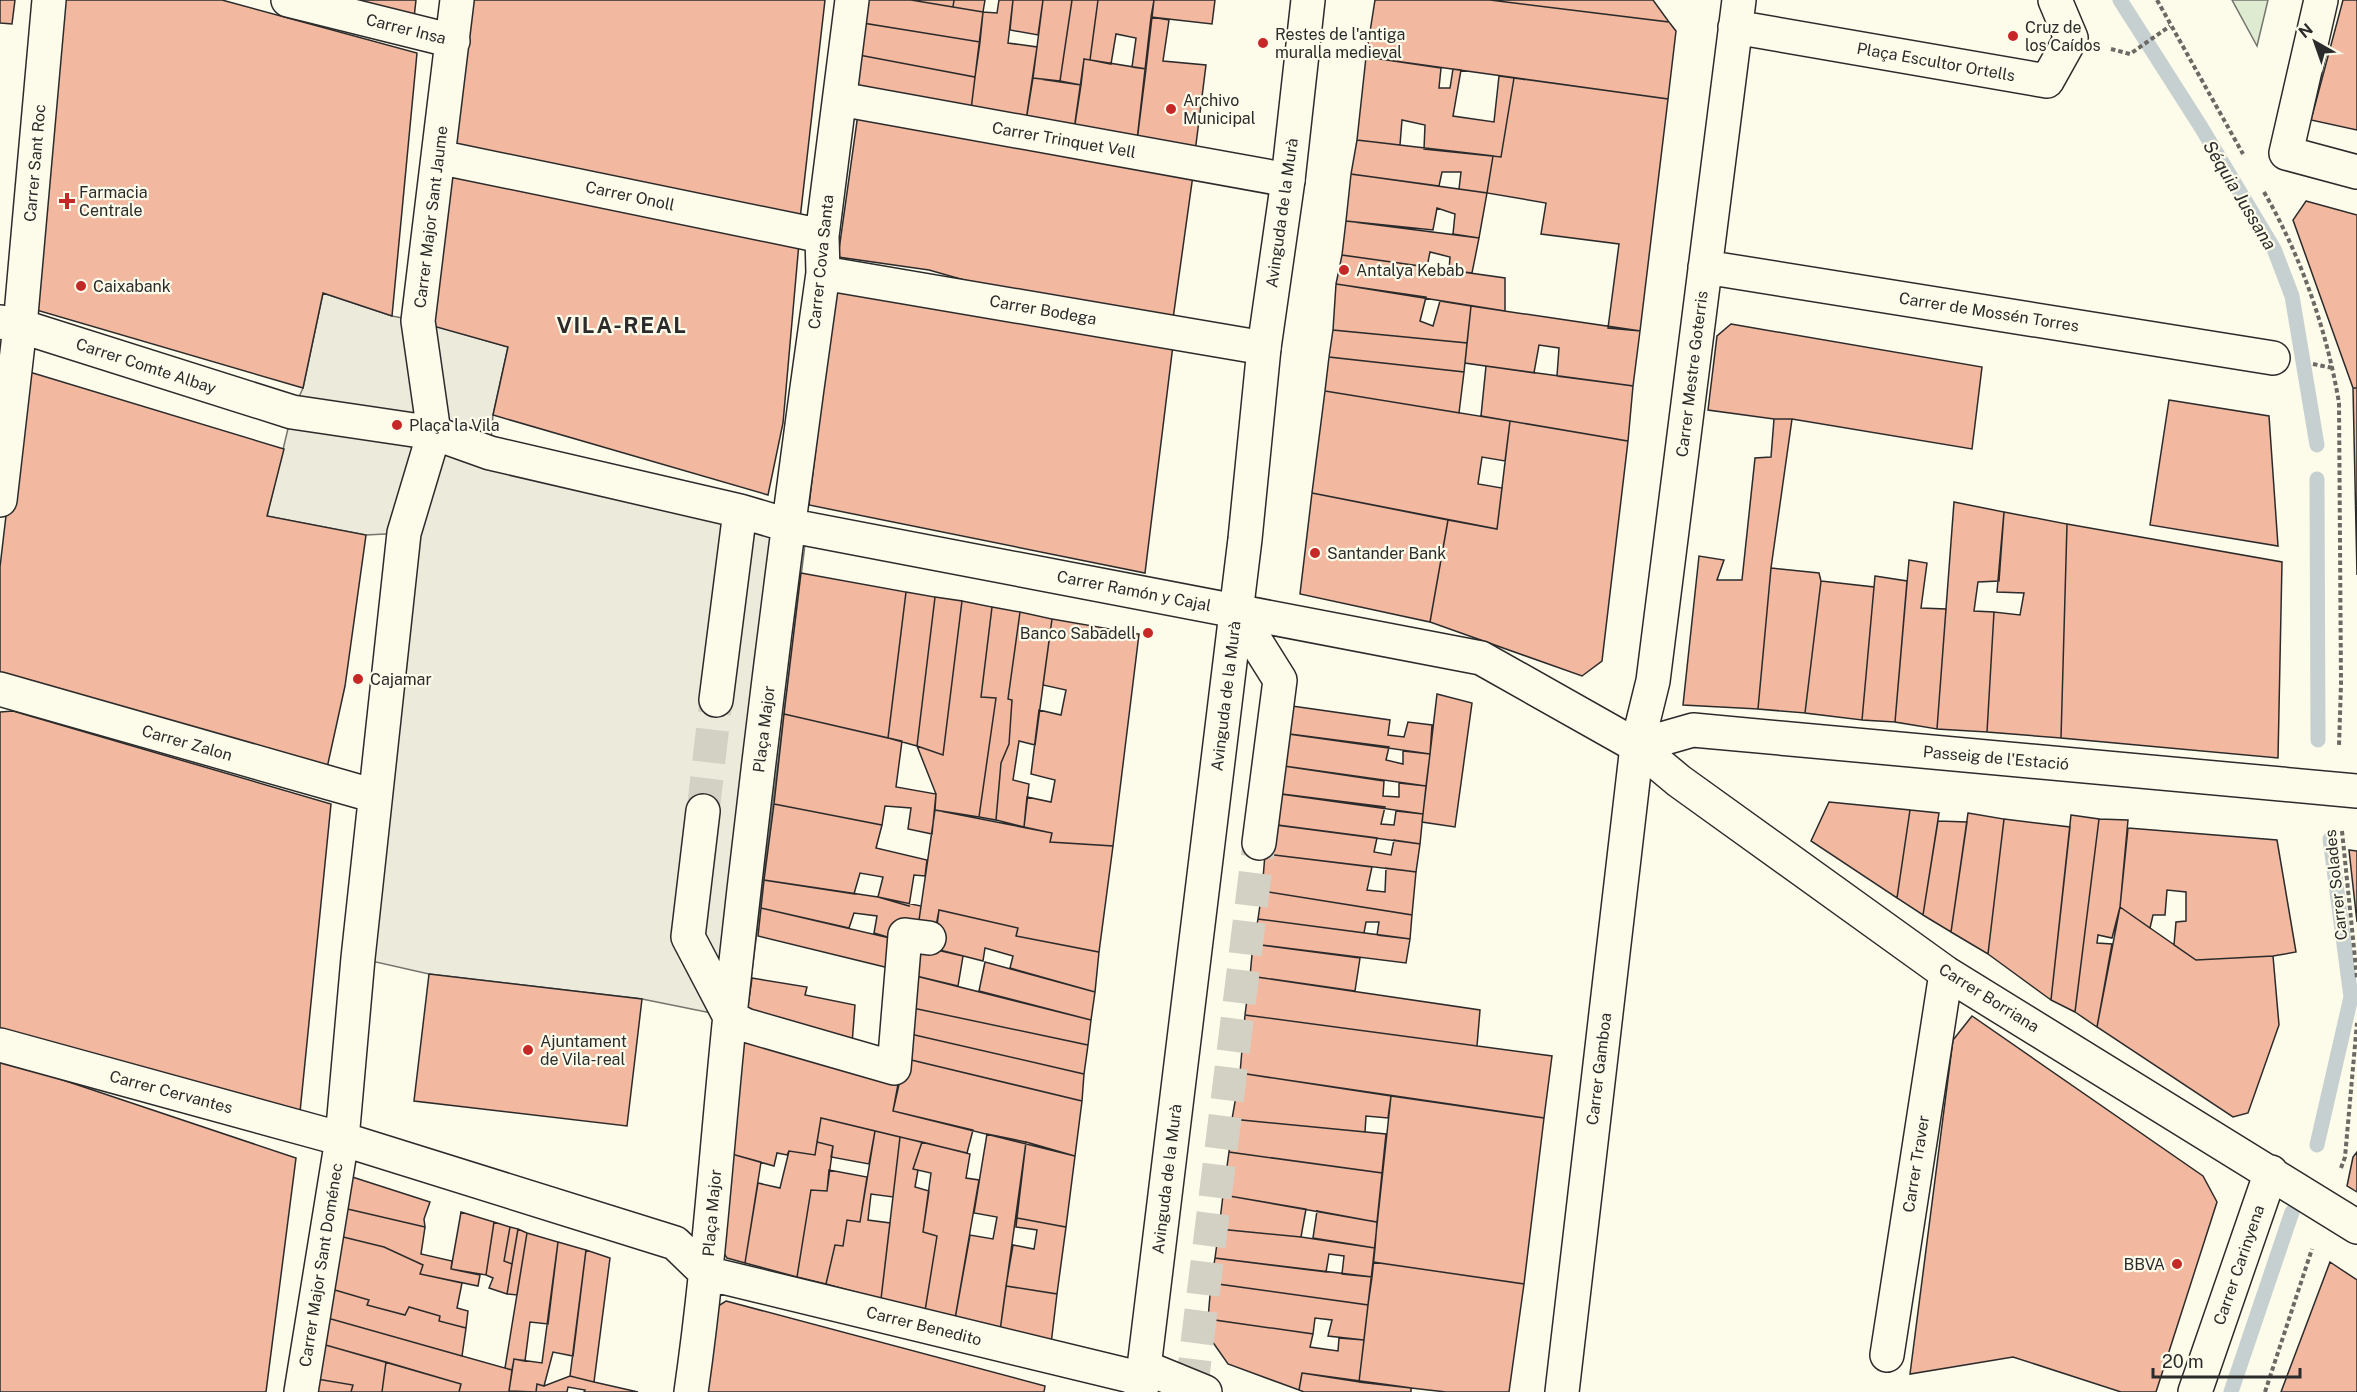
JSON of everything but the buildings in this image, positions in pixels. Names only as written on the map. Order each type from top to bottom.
[{"type":"street","name":"Carrer Sant Roc","points":[[0,500],[10,324],[50,0]]},
{"type":"street","name":"Carrer Insa","points":[[288,0],[453,41]]},
{"type":"street","name":"Carrer Major Sant Jaume","points":[[434,434],[418,321],[457,0]]},
{"type":"street","name":"Carrer Cova Santa","points":[[787,525],[823,273],[822,236],[852,0]]},
{"type":"street","name":"Avinguda de la Murà","points":[[1143,1380],[1236,610],[1264,348],[1288,180],[1308,0]]},
{"type":"street","name":"Plaça Escultor Ortells","points":[[1737,14],[2047,81],[2071,38],[2055,0]]},
{"type":"street","points":[[2321,0],[2286,153],[2357,172]]},
{"type":"street","name":"Carrer Mestre Goterris","points":[[1637,746],[1653,681],[1737,14]]},
{"type":"street","name":"Carrer Trinquet Vell","points":[[840,99],[1288,180]]},
{"type":"street","name":"Carrer Onoll","points":[[438,157],[822,236]]},
{"type":"street","name":"Carrer de Mossén Torres","points":[[1705,267],[2273,358]]},
{"type":"street","name":"Carrer Bodega","points":[[823,273],[1264,348]]},
{"type":"street","name":"Carrer Comte Albay","points":[[10,324],[292,412],[434,434]]},
{"type":"street","points":[[342,1139],[375,796],[404,533],[434,434],[490,453],[740,511],[787,525]]},
{"type":"street","points":[[716,700],[740,511]]},
{"type":"street","name":"Carrer Ramón y Cajal","points":[[787,525],[1480,658],[1637,746]]},
{"type":"street","name":"Plaça Major","points":[[706,1273],[730,1017],[787,525]]},
{"type":"street","points":[[1236,610],[1280,680],[1259,843]]},
{"type":"street","name":"Carrer Zalon","points":[[0,689],[375,796]]},
{"type":"street","name":"Passeig de l'Estació","points":[[1637,746],[1693,730],[2347,790]]},
{"type":"street","name":"Carrer Borriana","points":[[1637,746],[1679,781],[1946,973],[2357,1227]]},
{"type":"street","name":"Carrer Gamboa","points":[[1562,1392],[1637,746]]},
{"type":"street","points":[[704,811],[688,937],[730,1017],[746,1025],[894,1068],[905,935],[929,938]]},
{"type":"street","name":"Carrer Traver","points":[[1887,1354],[1946,973]]},
{"type":"street","name":"Carrer Cervantes","points":[[0,1045],[342,1139]]},
{"type":"street","name":"Plaça Major","points":[[342,1139],[675,1243],[706,1273]]},
{"type":"street","name":"Carrer Major Sant Doménec","points":[[301,1392],[342,1139]]},
{"type":"street","name":"Carrer Carinyena","points":[[2195,1392],[2271,1172]]},
{"type":"street","points":[[691,1392],[706,1273]]},
{"type":"street","name":"Carrer Benedito","points":[[706,1273],[1143,1380],[1205,1392]]},
{"type":"path","points":[[2130,54],[2170,26]]},
{"type":"path","name":"Carrer Solades","points":[[2347,790],[2357,978]]},
{"type":"path","points":[[2265,1392],[2345,1157],[2357,1023]]},
{"type":"green space","points":[[2232,0],[2268,0],[2257,46]]},
{"type":"shaded area","points":[[323,293],[392,316],[418,321],[508,347],[493,415],[490,453],[807,528],[746,1020],[642,999],[429,974],[358,958],[404,533],[366,535],[267,516],[292,412],[303,388]]},
{"type":"waterway","name":"Séquia Jussana","points":[[2120,0],[2201,127],[2274,249],[2292,296],[2317,445]]},
{"type":"waterway","name":"Séquia Jussana","points":[[2317,479],[2318,740]]},
{"type":"waterway","name":"Séquia Jussana","points":[[2317,1145],[2351,997],[2330,839]]},
{"type":"waterway","name":"Séquia Jussana","points":[[2231,1392],[2292,1212]]},
{"type":"tunnel","points":[[703,811],[716,700]]},
{"type":"tunnel","points":[[1191,1392],[1259,843]]},
{"type":"place","name":"Cruz de los Caídos","points":[[2013,36]]},
{"type":"place","name":"Restes de l'antiga muralla medieval","points":[[1263,43]]},
{"type":"place","name":"Archivo Municipal","points":[[1171,109]]},
{"type":"place","name":"Farmacia Centrale","points":[[67,201]]},
{"type":"place","name":"Antalya Kebab","points":[[1344,270]]},
{"type":"place","name":"Caixabank","points":[[81,286]]},
{"type":"place","name":"Plaça la Vila","points":[[397,425]]},
{"type":"place","name":"Santander Bank","points":[[1315,553]]},
{"type":"place","name":"Banco Sabadell","points":[[1148,633]]},
{"type":"place","name":"Cajamar","points":[[358,679]]},
{"type":"place","name":"Ajuntament de Vila-real","points":[[528,1050]]},
{"type":"place","name":"BBVA","points":[[2177,1264]]},
{"type":"district","name":"VILA-REAL","points":[[622,325]]}]
